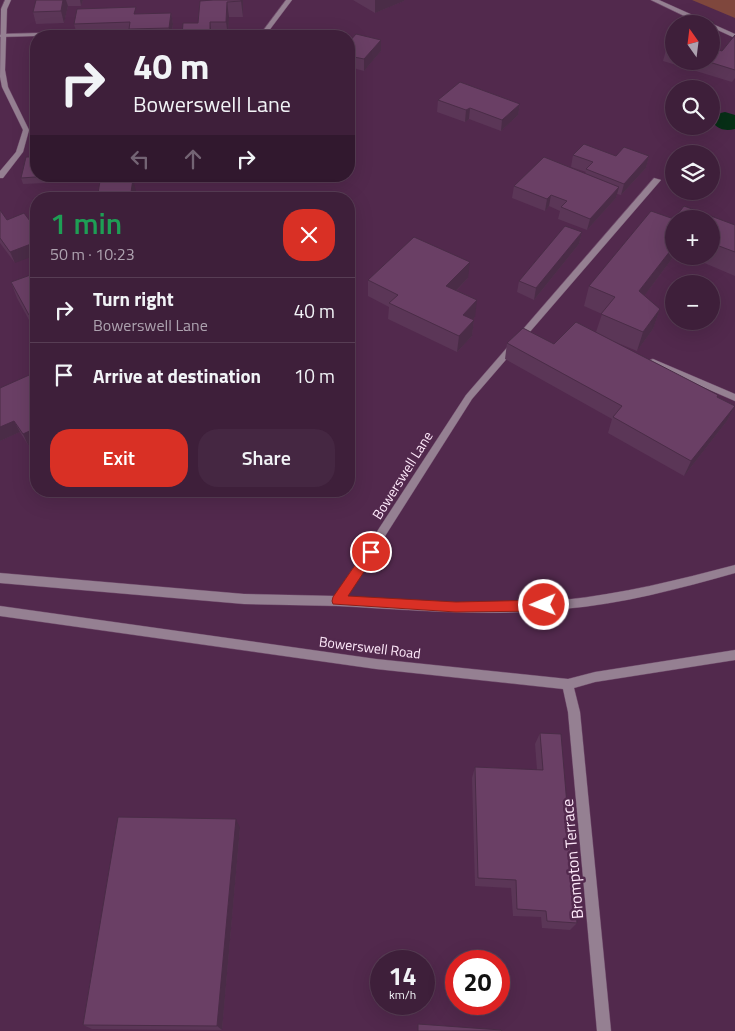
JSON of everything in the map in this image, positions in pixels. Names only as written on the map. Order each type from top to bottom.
[{"type":"street","points":[[0,176],[19,152],[26,130],[5,86],[2,70],[4,9],[8,0]]},
{"type":"street","points":[[266,30],[289,0]]},
{"type":"street","points":[[654,0],[687,15]]},
{"type":"street","points":[[720,30],[735,36]]},
{"type":"street","points":[[2,36],[30,35]]},
{"type":"street","name":"Bowerswell Lane","points":[[338,601],[469,397],[658,180]]},
{"type":"street","points":[[653,362],[735,398]]},
{"type":"street","points":[[0,578],[244,598],[456,607],[561,605],[661,590],[735,569]]},
{"type":"street","name":"Bowerswell Road","points":[[0,611],[376,664],[568,684],[604,675],[735,655]]},
{"type":"street","name":"Brompton Terrace","points":[[568,684],[574,712],[604,1031]]},
{"type":"shaded area","points":[[692,0],[735,0],[735,18]]},
{"type":"shaded area","points":[[725,112],[735,115],[735,129],[720,128],[720,113]]},
{"type":"building","points":[[36,0],[63,0],[61,11],[33,12]]},
{"type":"building","points":[[241,0],[227,2],[226,22],[210,22],[210,30],[182,30],[183,23],[198,23],[200,1]]},
{"type":"building","points":[[136,7],[134,14],[171,13],[169,28],[129,29],[130,22],[74,24],[77,9]]},
{"type":"building","points":[[355,35],[381,40],[364,59],[355,57]]},
{"type":"building","points":[[735,35],[735,70],[720,65],[720,50],[722,51]]},
{"type":"building","points":[[460,82],[520,104],[502,120],[470,108],[466,110],[438,100]]},
{"type":"building","points":[[584,144],[616,156],[624,147],[649,156],[624,184],[586,169],[593,162],[573,155]]},
{"type":"building","points":[[26,157],[30,157],[30,177],[21,178]]},
{"type":"building","points":[[544,157],[619,187],[590,219],[561,207],[567,201],[551,195],[547,199],[514,186]]},
{"type":"building","points":[[100,182],[133,182],[131,192],[98,192]]},
{"type":"building","points":[[684,206],[695,210],[681,210]]},
{"type":"building","points":[[0,210],[7,220],[24,213],[30,221],[30,244],[10,252],[0,238]]},
{"type":"building","points":[[651,211],[665,216],[665,258],[639,291],[660,309],[643,332],[601,314],[615,297],[589,286]]},
{"type":"building","points":[[720,219],[735,225],[735,252],[720,246]]},
{"type":"building","points":[[565,226],[582,232],[536,288],[519,281]]},
{"type":"building","points":[[414,237],[470,262],[446,286],[477,300],[463,315],[474,320],[459,336],[389,303],[398,295],[368,280]]},
{"type":"building","points":[[30,275],[30,315],[29,315],[11,282]]},
{"type":"building","points":[[576,322],[718,395],[717,397],[735,406],[691,461],[613,417],[622,406],[507,343],[523,328],[554,344]]},
{"type":"building","points":[[30,375],[30,431],[23,434],[14,421],[0,427],[0,388]]},
{"type":"building","points":[[540,733],[561,734],[577,923],[547,921],[546,911],[517,909],[516,880],[478,878],[475,767],[543,770]]},
{"type":"building","points":[[118,817],[236,819],[217,1026],[83,1025]]},
{"type":"building","points":[[418,1024],[501,1030],[502,1031],[418,1031]]},
{"type":"route","points":[[371,552],[338,601],[456,607],[544,605]]}]
